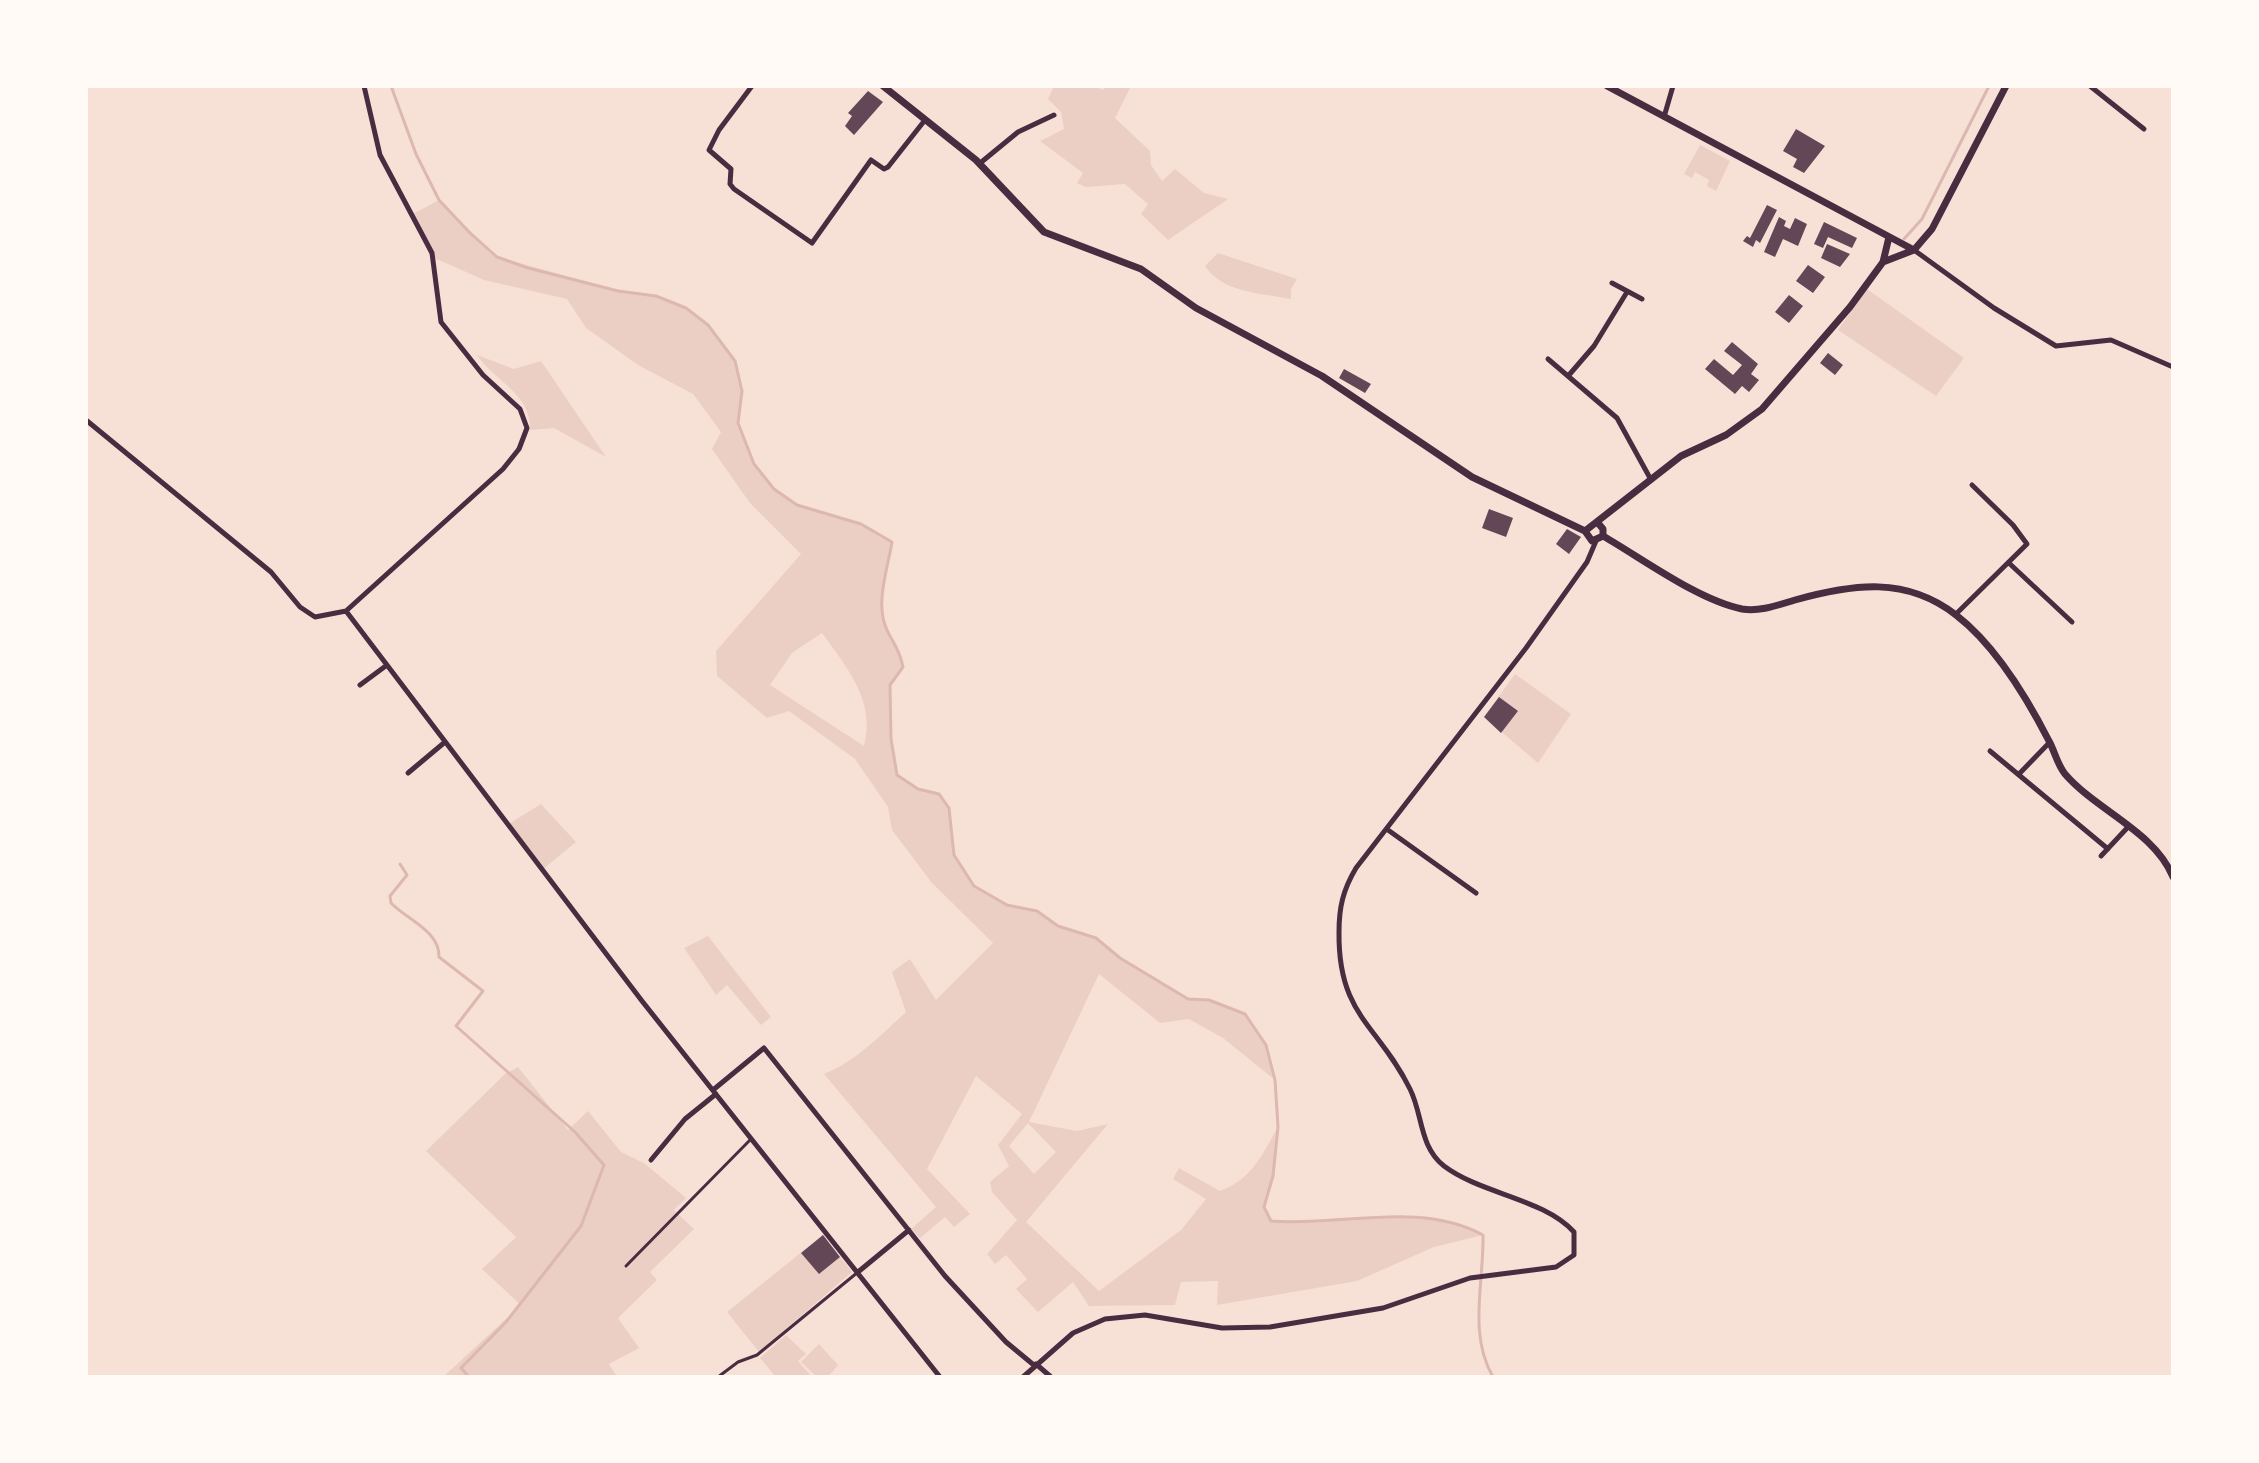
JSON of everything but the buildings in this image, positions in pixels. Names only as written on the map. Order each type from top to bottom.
[{"type":"street","points":[[86,420],[271,572],[308,614],[322,617],[346,611],[503,469],[519,449],[527,428],[520,409],[483,375],[441,322],[432,253],[380,155],[364,86]]},
{"type":"street","points":[[752,86],[719,130],[709,150],[731,169],[730,184],[734,189],[812,243],[818,239],[851,184],[871,160],[884,169],[888,167],[925,120]]},
{"type":"street","points":[[883,86],[979,164],[1044,232],[1058,240],[1116,258],[1155,277],[1196,308],[1322,376],[1472,477],[1585,531],[1699,591],[1744,609],[1765,609],[1859,586],[1887,585],[1920,593],[1956,614],[2004,669],[2050,742],[2063,771],[2158,852],[2173,877]]},
{"type":"street","points":[[1607,86],[1914,250],[1994,308],[2056,346],[2111,340],[2173,367]]},
{"type":"street","points":[[1664,117],[1673,86]]},
{"type":"street","points":[[1883,262],[1914,250],[1932,229],[2006,86]]},
{"type":"street","points":[[2090,86],[2144,129]]},
{"type":"street","points":[[979,164],[1018,132],[1054,115]]},
{"type":"street","points":[[1585,531],[1591,523],[1598,523],[1681,456],[1726,435],[1762,409],[1818,347],[1883,262],[1889,237]]},
{"type":"street","points":[[1612,283],[1642,299]]},
{"type":"street","points":[[1569,375],[1594,346],[1627,292]]},
{"type":"street","points":[[1548,359],[1617,418],[1650,478]]},
{"type":"street","points":[[1956,614],[2025,547],[2025,540],[1972,485]]},
{"type":"street","points":[[1023,1377],[1073,1333],[1105,1319],[1145,1315],[1222,1328],[1270,1327],[1383,1308],[1470,1278],[1564,1264],[1574,1255],[1576,1236],[1560,1219],[1467,1180],[1436,1158],[1425,1139],[1405,1077],[1348,995],[1339,968],[1340,902],[1356,868],[1526,648],[1587,562],[1603,529],[1598,523]]},
{"type":"street","points":[[2010,564],[2072,622]]},
{"type":"street","points":[[346,611],[715,1092],[940,1377]]},
{"type":"street","points":[[360,685],[387,665]]},
{"type":"street","points":[[408,773],[445,742]]},
{"type":"street","points":[[2019,774],[2050,742]]},
{"type":"street","points":[[1990,751],[2108,849]]},
{"type":"street","points":[[2101,856],[2128,827]]},
{"type":"street","points":[[1388,830],[1476,893]]},
{"type":"street","points":[[651,1160],[685,1119],[764,1048],[983,1319],[1051,1377]]},
{"type":"street","points":[[858,1272],[909,1230]]},
{"type":"lane","points":[[626,1266],[753,1137]]},
{"type":"lane","points":[[718,1377],[738,1362],[757,1355],[858,1272]]},
{"type":"shaded area","points":[[1054,86],[1094,86],[1103,90],[1105,86],[1131,86],[1115,118],[1150,151],[1151,165],[1162,181],[1175,169],[1204,193],[1228,199],[1168,240],[1141,214],[1148,204],[1125,184],[1086,187],[1077,183],[1083,173],[1040,141],[1064,129],[1061,112],[1048,99]]},
{"type":"shaded area","points":[[1700,145],[1730,161],[1716,191],[1707,186],[1709,180],[1695,172],[1692,178],[1684,174]]},
{"type":"shaded area","points":[[439,200],[497,257],[618,290],[656,296],[686,308],[708,325],[735,361],[742,391],[738,423],[754,463],[774,489],[797,505],[861,524],[892,542],[882,605],[885,625],[903,667],[890,685],[891,739],[897,775],[918,789],[939,794],[949,808],[954,855],[974,886],[1007,905],[1037,911],[1058,926],[1096,938],[1120,958],[1188,999],[1209,1000],[1245,1014],[1266,1045],[1275,1080],[1223,1038],[1189,1019],[1160,1023],[1099,974],[1029,1122],[1077,1131],[1108,1124],[1026,1222],[1099,1291],[1181,1230],[1206,1199],[1173,1179],[1179,1168],[1220,1191],[1248,1173],[1278,1127],[1273,1176],[1264,1207],[1271,1221],[1406,1217],[1458,1225],[1483,1235],[1434,1247],[1357,1281],[1217,1305],[1218,1281],[1181,1282],[1175,1305],[1089,1306],[1073,1282],[1038,1312],[1016,1289],[1027,1279],[1006,1255],[995,1264],[987,1254],[1017,1220],[992,1192],[990,1182],[1009,1166],[998,1145],[1022,1114],[976,1076],[927,1169],[970,1214],[954,1227],[945,1217],[920,1238],[911,1229],[936,1207],[824,1074],[857,1055],[906,1012],[892,972],[910,959],[936,1000],[993,943],[932,883],[892,830],[888,807],[855,759],[789,711],[767,718],[717,676],[716,651],[801,554],[750,503],[712,449],[721,432],[693,394],[638,365],[586,328],[567,299],[484,280],[430,256],[411,215]],"holes":[[[822,633],[849,672],[863,700],[867,730],[864,746],[770,685],[792,653]],[[1028,1123],[1056,1152],[1034,1174],[1009,1146]]]},
{"type":"shaded area","points":[[1218,253],[1297,279],[1291,289],[1291,299],[1244,290],[1222,282],[1205,266]]},
{"type":"shaded area","points":[[1867,289],[1964,358],[1936,396],[1838,330]]},
{"type":"shaded area","points":[[477,355],[514,369],[541,361],[606,457],[554,428],[530,430],[529,417],[519,397]]},
{"type":"shaded area","points":[[1515,674],[1571,714],[1538,763],[1484,717]]},
{"type":"shaded area","points":[[541,804],[576,842],[542,870],[507,825]]},
{"type":"shaded area","points":[[708,936],[771,1017],[761,1025],[727,985],[716,995],[684,948]]},
{"type":"shaded area","points":[[518,1067],[568,1130],[588,1111],[621,1152],[644,1163],[686,1198],[674,1210],[694,1229],[650,1272],[657,1280],[618,1318],[639,1348],[609,1364],[617,1377],[443,1377],[521,1305],[482,1269],[516,1237],[426,1151],[505,1074]]},
{"type":"shaded area","points":[[823,1235],[852,1272],[759,1352],[727,1312]]},
{"type":"shaded area","points":[[786,1335],[806,1354],[798,1361],[812,1377],[776,1377],[760,1358]]},
{"type":"shaded area","points":[[819,1344],[838,1365],[828,1377],[817,1377],[801,1362]]},
{"type":"waterway","points":[[391,86],[416,154],[439,200],[497,257],[618,291],[656,296],[686,308],[708,325],[735,361],[742,391],[738,423],[754,464],[774,489],[797,505],[861,524],[892,542],[882,605],[885,625],[903,667],[890,685],[891,739],[897,775],[918,789],[939,794],[949,808],[954,855],[974,886],[1007,905],[1037,911],[1058,926],[1096,938],[1120,958],[1188,999],[1209,1000],[1245,1014],[1266,1045],[1275,1080],[1278,1127],[1273,1176],[1264,1207],[1271,1221],[1406,1217],[1458,1225],[1483,1235],[1479,1326],[1485,1361],[1493,1377]]},
{"type":"waterway","points":[[1904,239],[1922,219],[1989,86]]},
{"type":"waterway","points":[[400,864],[407,875],[390,896],[391,903],[428,933],[438,948],[439,957],[483,991],[456,1026],[575,1132],[604,1165],[581,1226],[506,1322],[461,1368],[469,1377]]}]
